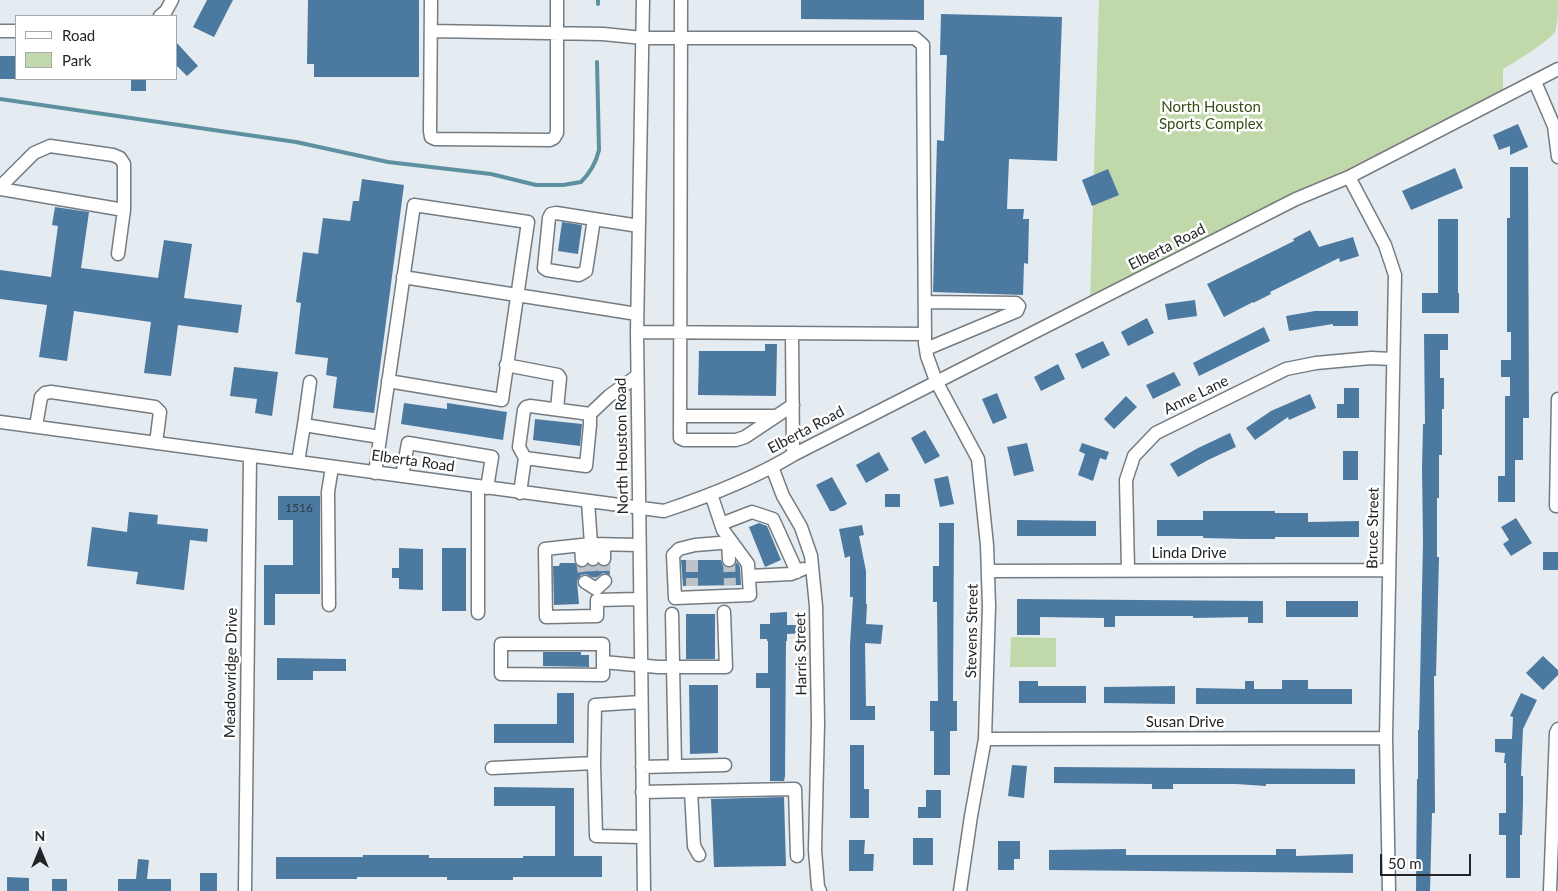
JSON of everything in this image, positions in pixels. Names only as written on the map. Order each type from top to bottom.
[{"type":"street","points":[[161,15],[166,11],[172,0]]},
{"type":"street","points":[[431,0],[431,137],[435,139],[550,140],[557,133],[557,0]]},
{"type":"street","name":"North Houston Road","points":[[643,0],[637,376],[644,891]]},
{"type":"street","points":[[681,0],[680,438],[684,440],[736,440],[745,438],[793,405]]},
{"type":"street","points":[[0,31],[15,31]]},
{"type":"street","points":[[431,31],[603,34],[642,38],[681,38]]},
{"type":"street","name":"Stevens Street","points":[[681,38],[915,38],[923,45],[926,349],[936,381],[978,459],[988,545],[988,688],[985,739],[960,891]]},
{"type":"street","name":"Elberta Road","points":[[0,422],[664,511],[711,494],[772,467],[793,454],[936,381],[997,352],[1296,199],[1348,177],[1535,82],[1558,68]]},
{"type":"street","points":[[1535,82],[1554,126],[1558,158]]},
{"type":"street","points":[[0,188],[18,168],[42,148],[50,146],[113,155],[120,158],[124,164],[124,210],[118,254]]},
{"type":"street","name":"Bruce Street","points":[[1348,177],[1385,245],[1395,275],[1386,738],[1390,891]]},
{"type":"street","points":[[0,188],[124,210]]},
{"type":"street","points":[[375,473],[388,381],[403,277],[414,204],[528,222],[502,400],[388,381]]},
{"type":"street","points":[[594,218],[586,271],[579,275],[544,268],[551,214],[594,218],[639,226]]},
{"type":"street","points":[[403,277],[637,314]]},
{"type":"street","points":[[925,302],[1016,303],[1019,306],[1017,311],[926,349]]},
{"type":"street","points":[[637,332],[925,334]]},
{"type":"street","points":[[792,333],[793,454]]},
{"type":"street","name":"Anne Lane","points":[[1128,569],[1126,480],[1134,456],[1156,433],[1286,369],[1316,363],[1371,358],[1392,359]]},
{"type":"street","points":[[506,365],[558,375],[560,378],[557,409]]},
{"type":"street","points":[[525,458],[586,466],[590,414],[609,396],[637,376]]},
{"type":"street","points":[[298,462],[310,382]]},
{"type":"street","points":[[36,426],[41,398],[46,393],[51,392],[155,407],[160,412],[156,443]]},
{"type":"street","points":[[1556,506],[1558,399]]},
{"type":"street","points":[[520,492],[525,458],[520,447],[524,410],[526,407],[590,414]]},
{"type":"street","points":[[680,416],[775,416]]},
{"type":"street","points":[[304,426],[380,438]]},
{"type":"street","points":[[402,476],[408,443],[492,456],[482,487],[478,613]]},
{"type":"street","name":"Meadowridge Drive","points":[[245,891],[250,456]]},
{"type":"street","points":[[328,605],[328,492],[332,467]]},
{"type":"street","name":"Harris Street","points":[[772,467],[783,496],[801,527],[811,556],[816,606],[818,723],[815,850],[818,887],[820,891]]},
{"type":"street","points":[[711,494],[723,530],[730,543],[748,564],[750,595],[731,591],[692,592],[675,598],[674,555],[679,549],[691,546],[730,543]]},
{"type":"street","points":[[588,502],[593,559]]},
{"type":"street","points":[[721,524],[752,512],[773,519],[797,572]]},
{"type":"street","points":[[729,560],[730,543]]},
{"type":"street","points":[[639,545],[592,545],[545,549],[546,617],[597,616],[596,587],[639,599]]},
{"type":"street","points":[[691,546],[692,560]]},
{"type":"street","points":[[749,576],[791,574],[812,566]]},
{"type":"street","name":"Linda Drive","points":[[988,571],[1128,569],[1389,570]]},
{"type":"street","points":[[603,669],[603,644],[501,644],[501,674],[603,669],[640,665],[726,667],[724,612]]},
{"type":"street","points":[[672,614],[675,766]]},
{"type":"street","points":[[641,702],[595,705],[594,763],[596,836],[643,837]]},
{"type":"street","points":[[1550,891],[1554,768],[1556,733],[1558,729]]},
{"type":"street","name":"Susan Drive","points":[[985,739],[1386,738]]},
{"type":"street","points":[[492,768],[594,763]]},
{"type":"street","points":[[642,767],[725,765]]},
{"type":"street","points":[[642,792],[796,789],[796,856]]},
{"type":"street","points":[[691,791],[694,846],[699,856]]},
{"type":"green space","name":"North Houston Sports Complex","points":[[1099,0],[1558,0],[1558,8],[1555,32],[1531,52],[1503,69],[1503,98],[1090,305]]},
{"type":"green space","points":[[1011,637],[1056,638],[1056,667],[1010,667]]},
{"type":"building","points":[[207,0],[233,0],[214,37],[193,27]]},
{"type":"building","points":[[308,0],[419,0],[419,77],[314,77],[314,64],[307,64]]},
{"type":"building","points":[[801,0],[924,0],[924,20],[801,19]]},
{"type":"building","points":[[941,14],[1062,17],[1057,161],[1009,159],[1007,209],[1024,209],[1023,219],[1029,219],[1028,264],[1024,263],[1023,295],[933,292],[937,140],[944,141],[947,55],[940,55]]},
{"type":"building","points":[[178,44],[198,66],[187,76],[178,67]]},
{"type":"building","points":[[0,56],[15,56],[15,79],[0,79]]},
{"type":"building","points":[[131,80],[146,80],[146,91],[131,91]]},
{"type":"building","points":[[1518,124],[1528,147],[1510,155],[1510,146],[1499,150],[1493,135]]},
{"type":"building","points":[[1510,167],[1528,167],[1529,418],[1523,418],[1523,460],[1515,460],[1515,502],[1498,502],[1498,476],[1505,476],[1505,396],[1510,396],[1510,377],[1501,377],[1501,360],[1511,360],[1511,332],[1507,332],[1507,218],[1510,218]]},
{"type":"building","points":[[1455,168],[1463,188],[1411,210],[1402,191]]},
{"type":"building","points":[[1108,169],[1119,195],[1092,206],[1082,180]]},
{"type":"building","points":[[362,179],[404,185],[374,413],[333,408],[337,377],[326,375],[328,358],[295,354],[301,303],[296,302],[303,252],[318,254],[323,218],[350,221],[353,201],[359,201]]},
{"type":"building","points":[[55,207],[89,212],[81,268],[158,278],[164,240],[192,244],[184,298],[242,305],[238,333],[178,325],[171,376],[144,373],[151,322],[74,311],[67,361],[39,357],[47,305],[0,299],[0,270],[51,277],[58,226],[52,225]]},
{"type":"building","points":[[1438,219],[1458,219],[1459,313],[1422,313],[1422,293],[1438,293]]},
{"type":"building","points":[[562,222],[582,225],[578,254],[558,251]]},
{"type":"building","points":[[1310,230],[1319,247],[1353,237],[1359,256],[1340,262],[1339,258],[1224,317],[1207,284],[1294,241],[1293,239]]},
{"type":"building","points":[[1195,300],[1197,316],[1168,320],[1165,304]]},
{"type":"building","points":[[1315,311],[1358,311],[1358,326],[1333,326],[1333,324],[1289,331],[1286,316]]},
{"type":"building","points":[[1147,318],[1154,333],[1128,346],[1121,332]]},
{"type":"building","points":[[1264,327],[1270,341],[1199,376],[1193,363]]},
{"type":"building","points":[[1424,334],[1448,334],[1448,350],[1440,350],[1440,378],[1444,378],[1444,409],[1442,409],[1442,455],[1439,455],[1439,498],[1437,498],[1437,557],[1439,557],[1436,676],[1434,676],[1435,813],[1432,813],[1430,891],[1416,891],[1423,542],[1422,469],[1423,424],[1425,424]]},
{"type":"building","points":[[1103,341],[1110,355],[1082,369],[1075,354]]},
{"type":"building","points":[[765,344],[777,344],[776,396],[698,395],[699,351],[765,351]]},
{"type":"building","points":[[1058,364],[1065,379],[1041,391],[1034,377]]},
{"type":"building","points":[[234,367],[278,372],[272,416],[255,413],[257,399],[230,396]]},
{"type":"building","points":[[1174,372],[1181,385],[1153,399],[1146,385]]},
{"type":"building","points":[[1344,388],[1359,388],[1359,418],[1337,418],[1337,404],[1344,404]]},
{"type":"building","points":[[997,393],[1007,418],[993,424],[982,399]]},
{"type":"building","points":[[1310,394],[1316,408],[1289,420],[1288,417],[1255,440],[1246,428],[1271,411]]},
{"type":"building","points":[[1126,396],[1137,407],[1114,429],[1104,419]]},
{"type":"building","points":[[404,403],[447,409],[447,403],[507,412],[503,440],[401,424]]},
{"type":"building","points":[[535,419],[582,424],[580,446],[533,440]]},
{"type":"building","points":[[925,430],[940,456],[925,464],[911,438]]},
{"type":"building","points":[[1230,433],[1236,447],[1178,477],[1170,464]]},
{"type":"building","points":[[1027,443],[1034,471],[1014,476],[1007,447]]},
{"type":"building","points":[[1082,443],[1109,452],[1106,460],[1100,458],[1093,481],[1078,475],[1085,454],[1079,451]]},
{"type":"building","points":[[1343,451],[1358,451],[1358,480],[1343,480]]},
{"type":"building","points":[[879,452],[889,470],[866,483],[856,465]]},
{"type":"building","points":[[948,476],[954,504],[940,507],[934,479]]},
{"type":"building","points":[[832,477],[847,504],[834,511],[830,511],[816,485]]},
{"type":"building","points":[[885,494],[900,494],[900,507],[885,507]]},
{"type":"building","points":[[278,496],[320,496],[320,594],[275,594],[275,625],[264,625],[264,565],[293,565],[293,520],[278,520]]},
{"type":"building","points":[[1203,511],[1308,513],[1308,522],[1359,521],[1359,537],[1245,539],[1203,538],[1203,536],[1157,536],[1157,520],[1203,520]]},
{"type":"building","points":[[129,512],[158,515],[157,524],[208,529],[207,542],[190,540],[184,590],[136,584],[138,572],[87,566],[92,527],[127,532]]},
{"type":"building","points":[[1516,518],[1532,543],[1511,556],[1503,544],[1509,540],[1501,527]]},
{"type":"building","points":[[1017,520],[1096,521],[1096,536],[1017,536]]},
{"type":"building","points":[[759,523],[767,526],[781,560],[765,567],[749,527]]},
{"type":"building","points":[[939,523],[954,523],[953,701],[957,701],[957,731],[950,731],[950,775],[934,775],[934,731],[930,731],[930,701],[938,701],[937,602],[933,602],[933,566],[939,566]]},
{"type":"building","points":[[862,525],[864,535],[859,536],[866,571],[866,624],[883,625],[881,644],[865,643],[866,706],[875,706],[875,720],[850,720],[850,645],[853,597],[850,597],[850,556],[845,558],[839,529]]},
{"type":"building","points":[[399,548],[423,549],[423,590],[399,589],[399,578],[392,578],[392,568],[399,568]]},
{"type":"building","points":[[442,548],[466,548],[466,611],[442,611]]},
{"type":"building","points":[[1543,552],[1558,552],[1558,570],[1543,570]]},
{"type":"building","points":[[681,560],[721,560],[723,565],[729,568],[737,562],[740,567],[741,585],[683,586]]},
{"type":"building","points":[[560,563],[575,563],[578,567],[582,568],[588,565],[604,567],[609,565],[610,575],[603,573],[595,579],[586,574],[581,575],[577,581],[579,604],[554,605],[553,566],[559,566]]},
{"type":"building","points":[[1017,599],[1263,601],[1263,623],[1248,623],[1248,617],[1115,616],[1115,627],[1104,627],[1104,618],[1040,617],[1040,635],[1017,635]]},
{"type":"building","points":[[1286,601],[1358,601],[1358,617],[1286,617]]},
{"type":"building","points":[[787,612],[787,625],[806,625],[807,633],[787,634],[785,776],[784,781],[770,781],[770,688],[756,688],[756,673],[768,673],[768,641],[767,639],[760,639],[760,624],[770,624],[770,613]]},
{"type":"building","points":[[686,614],[715,614],[715,659],[686,659]]},
{"type":"building","points":[[543,652],[581,652],[581,655],[589,655],[589,667],[543,666]]},
{"type":"building","points":[[1543,656],[1558,670],[1558,675],[1543,690],[1526,673]]},
{"type":"building","points":[[277,658],[346,659],[346,671],[313,671],[313,680],[277,680]]},
{"type":"building","points":[[1282,680],[1308,680],[1308,689],[1352,689],[1352,704],[1196,704],[1196,688],[1245,689],[1245,681],[1254,681],[1254,689],[1282,689]]},
{"type":"building","points":[[1019,681],[1038,681],[1038,686],[1086,686],[1086,703],[1019,703]]},
{"type":"building","points":[[689,685],[718,685],[718,753],[690,754]]},
{"type":"building","points":[[1175,686],[1175,704],[1104,703],[1104,687]]},
{"type":"building","points":[[557,693],[574,693],[574,743],[494,743],[494,724],[557,724]]},
{"type":"building","points":[[1521,693],[1537,700],[1523,729],[1520,878],[1506,878],[1506,835],[1499,835],[1499,813],[1506,813],[1506,763],[1504,763],[1505,753],[1495,752],[1495,739],[1512,739],[1513,717],[1510,716]]},
{"type":"building","points":[[850,745],[864,745],[864,789],[869,789],[869,818],[850,818]]},
{"type":"building","points":[[1012,765],[1027,766],[1024,798],[1008,796]]},
{"type":"building","points":[[1054,767],[1355,769],[1355,784],[1266,784],[1266,786],[1173,784],[1173,789],[1152,789],[1152,784],[1054,783]]},
{"type":"building","points":[[494,787],[574,788],[574,856],[602,856],[602,877],[513,877],[513,880],[447,880],[447,877],[276,879],[276,857],[429,855],[429,858],[523,858],[523,856],[555,856],[555,806],[494,806]]},
{"type":"building","points":[[926,790],[941,790],[941,818],[918,818],[918,807],[926,807]]},
{"type":"building","points":[[784,797],[786,866],[714,867],[711,799]]},
{"type":"building","points":[[913,838],[933,838],[933,865],[913,865]]},
{"type":"building","points":[[849,840],[865,840],[864,854],[874,854],[873,871],[849,871]]},
{"type":"building","points":[[998,841],[1020,841],[1020,859],[1014,859],[1014,870],[998,870]]},
{"type":"building","points":[[1126,849],[1126,855],[1276,855],[1276,849],[1296,849],[1296,856],[1353,854],[1353,873],[1049,870],[1049,850]]},
{"type":"building","points":[[138,859],[149,860],[147,879],[171,879],[171,891],[118,891],[118,879],[136,879]]},
{"type":"building","points":[[200,873],[217,873],[217,891],[200,891]]},
{"type":"building","points":[[7,877],[29,878],[29,891],[7,891]]},
{"type":"building","points":[[52,879],[67,879],[67,891],[52,891]]},
{"type":"waterway","points":[[0,99],[296,142],[388,162],[491,174],[536,185],[563,185],[581,182],[588,175],[598,155],[597,62]]},
{"type":"tunnel","points":[[593,559],[595,581]]},
{"type":"tunnel","points":[[604,559],[605,581]]},
{"type":"tunnel","points":[[582,560],[585,582]]},
{"type":"tunnel","points":[[692,560],[692,586]]},
{"type":"tunnel","points":[[729,560],[730,585]]}]
